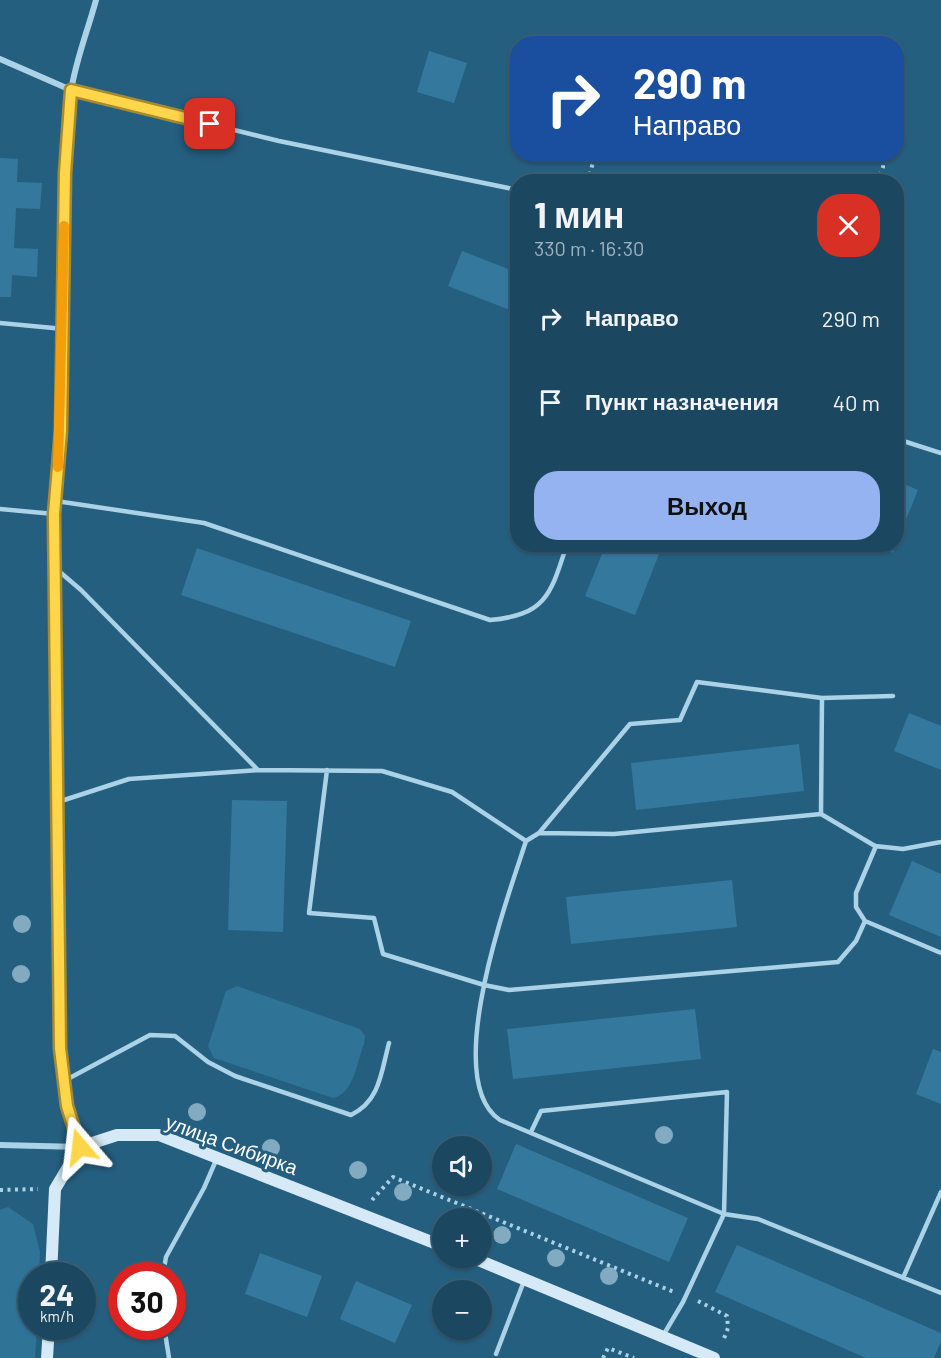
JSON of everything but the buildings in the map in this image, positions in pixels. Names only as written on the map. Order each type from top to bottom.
[{"type":"street","points":[[52,1262],[55,1189],[80,1147],[67,1106],[60,1048],[54,514],[64,329],[65,173],[71,90],[96,0]]},
{"type":"street","points":[[0,59],[71,90]]},
{"type":"street","name":"улица Сибирка","points":[[0,1145],[80,1147],[117,1136],[159,1135],[432,1242]]},
{"type":"street","points":[[492,1265],[714,1358]]},
{"type":"street","points":[[48,1358],[49,1340]]},
{"type":"lane","points":[[71,90],[279,141],[510,188]]},
{"type":"lane","points":[[0,323],[64,329]]},
{"type":"lane","points":[[904,441],[941,453]]},
{"type":"lane","points":[[56,501],[204,523],[490,621],[511,618],[532,609],[551,591],[564,552]]},
{"type":"lane","points":[[0,509],[54,514]]},
{"type":"lane","points":[[54,567],[81,590],[258,770]]},
{"type":"lane","points":[[894,696],[822,698],[697,682],[680,720],[630,724],[539,833],[526,841],[484,985],[475,1039],[483,1101],[495,1117],[724,1214],[758,1219],[941,1293]]},
{"type":"lane","points":[[821,814],[822,698]]},
{"type":"lane","points":[[58,802],[129,779],[258,770],[382,771],[452,792],[526,841]]},
{"type":"lane","points":[[327,770],[309,913],[374,918],[383,954],[484,985],[509,990],[838,962],[856,941],[865,921]]},
{"type":"lane","points":[[539,833],[614,834],[821,814],[876,846],[903,849],[941,842]]},
{"type":"lane","points":[[876,846],[856,893],[856,907],[865,921],[941,953]]},
{"type":"lane","points":[[64,1081],[150,1035],[175,1036],[208,1062],[235,1076],[351,1115],[366,1108],[373,1098],[389,1043]]},
{"type":"lane","points":[[531,1132],[541,1111],[727,1092],[724,1214],[686,1297],[663,1337]]},
{"type":"lane","points":[[165,1262],[217,1158]]},
{"type":"lane","points":[[903,1278],[941,1191]]},
{"type":"lane","points":[[496,1354],[525,1278]]},
{"type":"lane","points":[[166,1340],[169,1358]]},
{"type":"path","points":[[360,1214],[393,1177],[728,1316],[728,1328],[723,1341]]},
{"type":"path","points":[[0,1190],[55,1189]]},
{"type":"path","points":[[603,1358],[608,1348],[634,1358]]},
{"type":"shaded area","points":[[237,986],[360,1029],[365,1036],[364,1044],[354,1076],[346,1090],[333,1098],[214,1058],[208,1046],[226,991]]},
{"type":"shaded area","points":[[8,1207],[33,1224],[40,1252],[40,1262],[18,1262],[18,1340],[36,1340],[35,1358],[0,1358],[0,1210]]},
{"type":"slow traffic","points":[[58,467],[61,431],[64,226]]},
{"type":"route","points":[[80,1147],[67,1106],[60,1048],[54,617],[54,514],[61,431],[65,173],[71,90],[210,124]]}]
